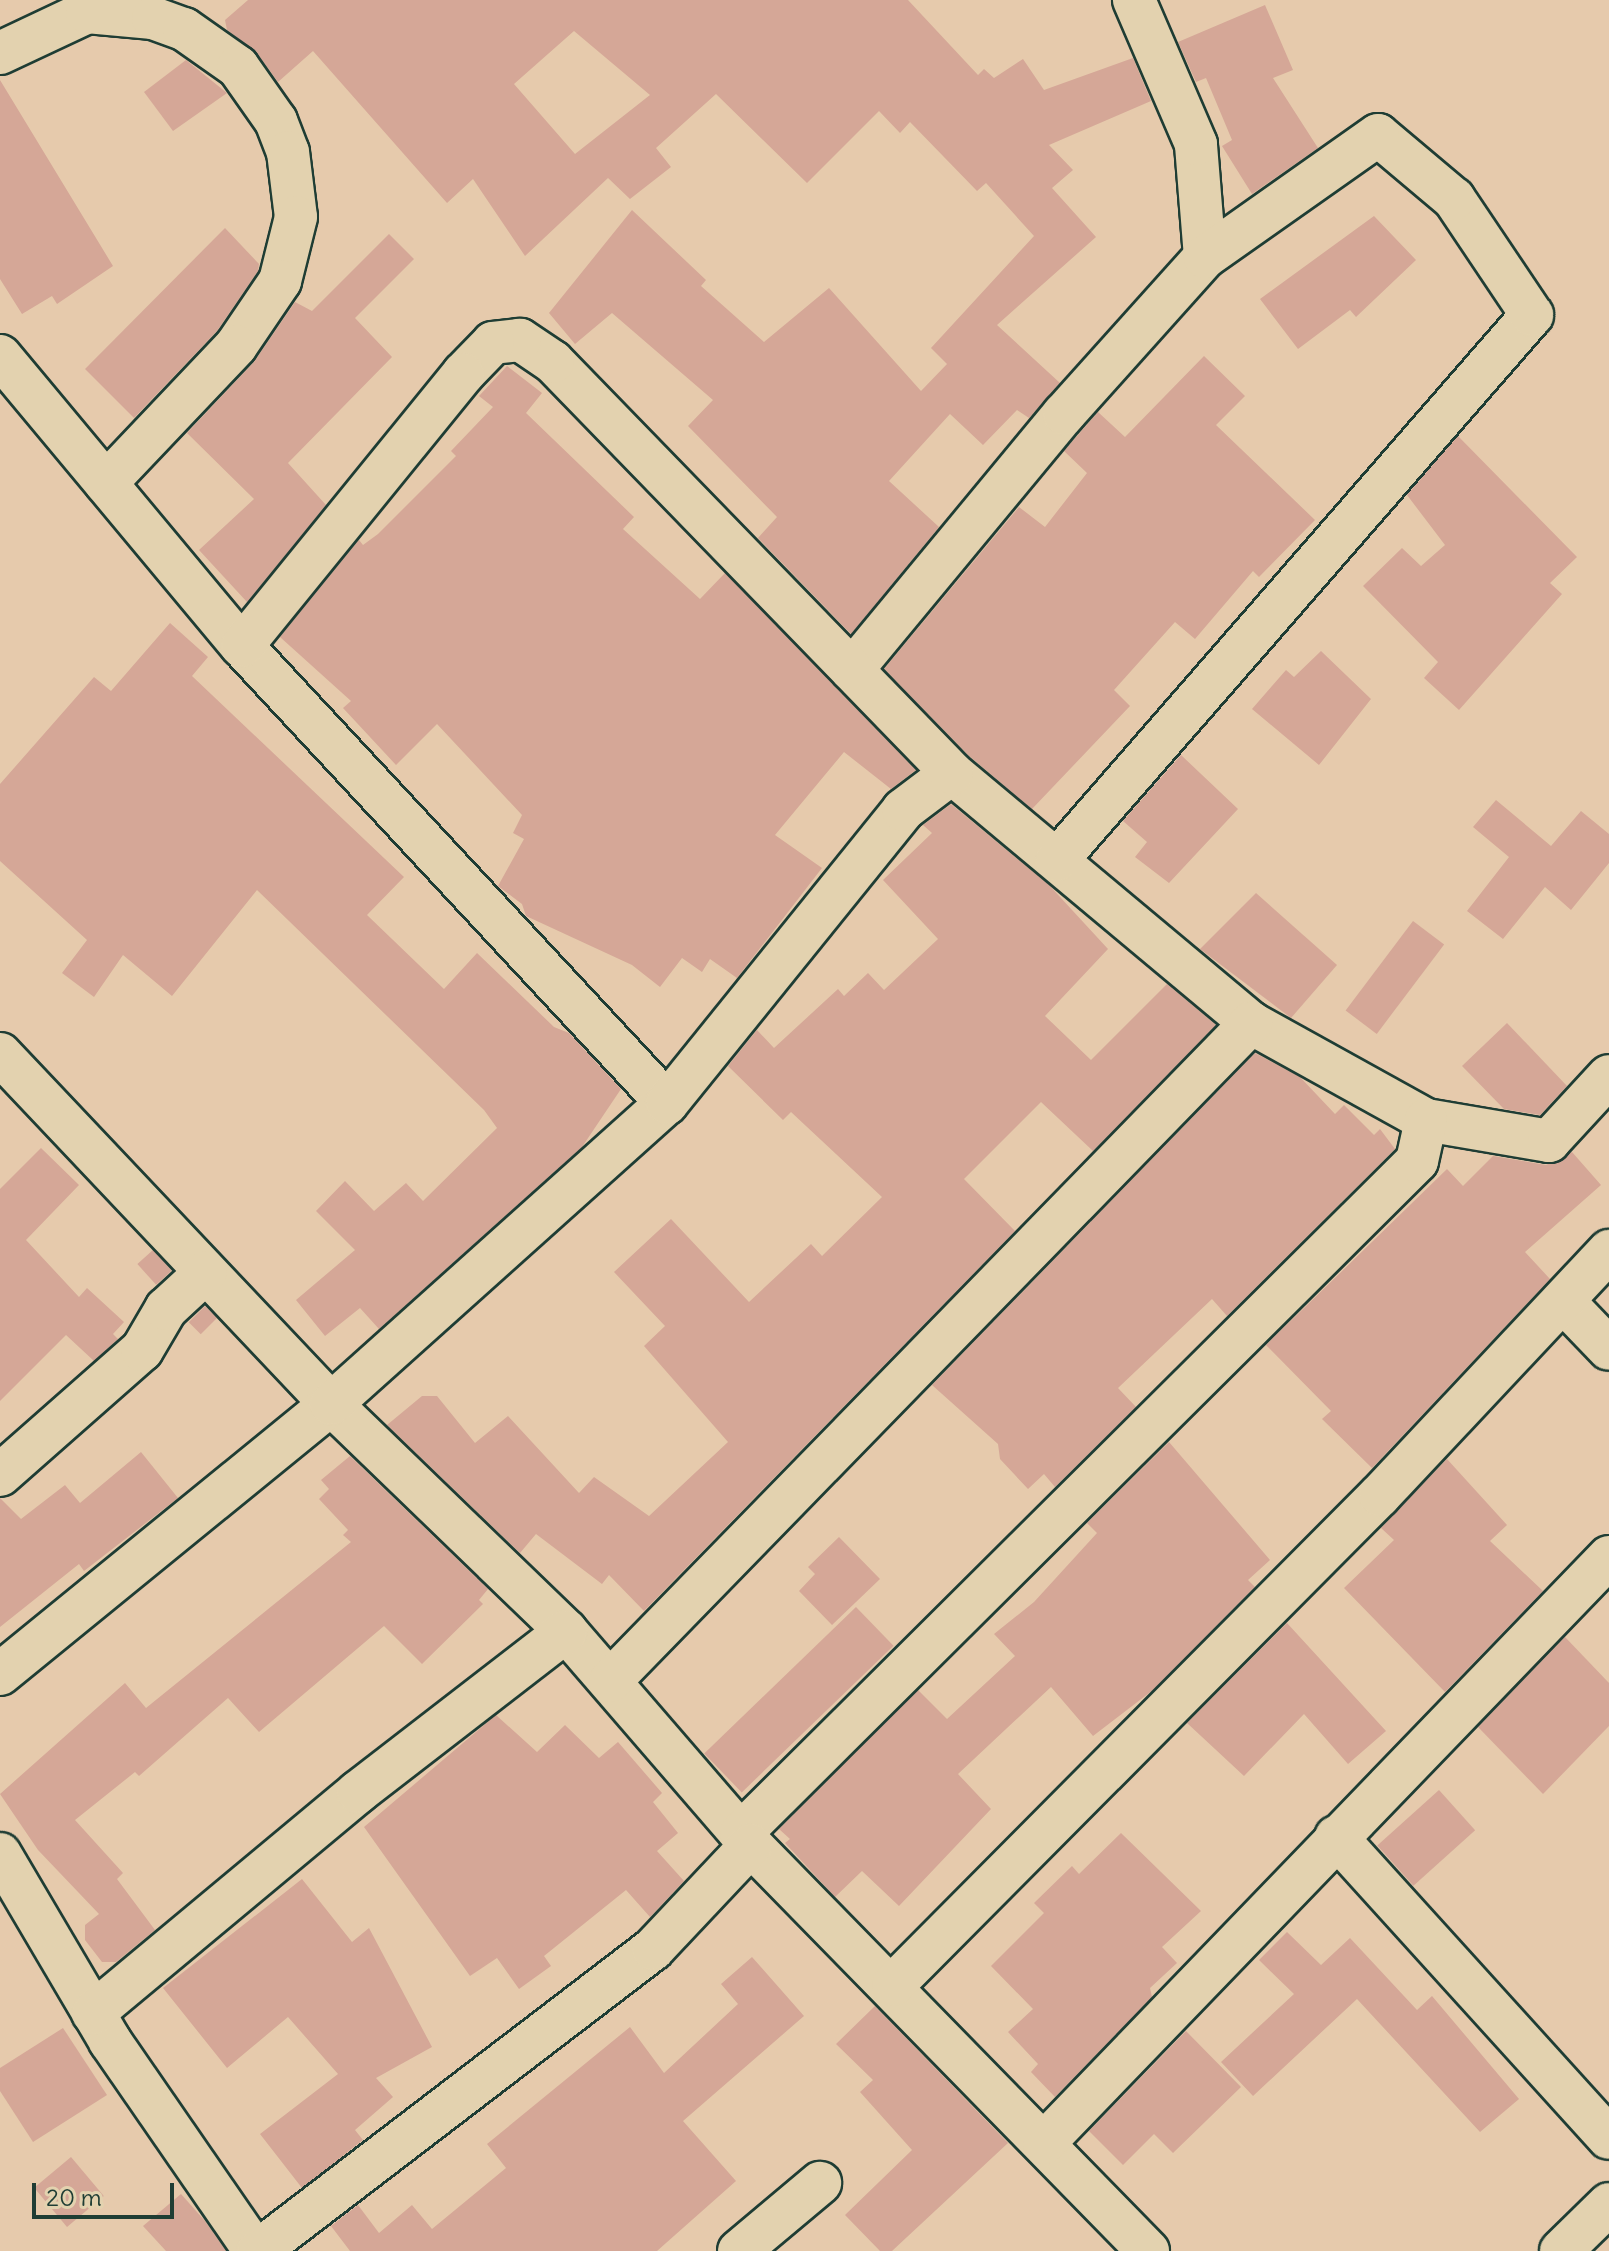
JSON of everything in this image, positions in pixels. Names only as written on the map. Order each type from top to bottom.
[{"type":"street","points":[[1134,0],[1196,144],[1205,257]]},
{"type":"street","points":[[0,53],[87,12],[153,18],[184,29],[238,67],[276,121],[288,152],[296,217],[280,281],[236,346],[106,483]]},
{"type":"street","points":[[852,670],[1064,414],[1205,257],[1378,135],[1454,199],[1532,315],[1057,860]]},
{"type":"street","points":[[242,646],[463,374],[493,343],[520,340],[553,362],[952,773],[1251,1023],[1426,1120],[1549,1141],[1609,1076]]},
{"type":"street","points":[[0,356],[242,646],[667,1103]]},
{"type":"street","points":[[0,1674],[331,1404],[667,1103],[903,810],[952,773]]},
{"type":"street","points":[[610,1681],[1251,1023]]},
{"type":"street","points":[[1,1058],[331,1404],[566,1631],[746,1839],[893,1985],[1148,2251]]},
{"type":"street","points":[[0,1854],[93,2013],[256,2251],[653,1949],[746,1839],[1417,1161],[1426,1120]]},
{"type":"street","points":[[893,1985],[1380,1495],[1609,1251]]},
{"type":"street","points":[[0,1475],[142,1350],[166,1309],[206,1272]]},
{"type":"street","points":[[1563,1301],[1609,1349]]},
{"type":"street","points":[[1044,2143],[1609,1557]]},
{"type":"street","points":[[93,2013],[358,1792],[566,1631]]},
{"type":"street","points":[[1336,1837],[1609,2138]]},
{"type":"street","points":[[739,2251],[820,2183]]},
{"type":"street","points":[[1561,2251],[1609,2204]]},
{"type":"building","points":[[248,0],[908,0],[978,75],[984,69],[994,78],[1023,59],[1044,90],[1133,58],[1151,101],[1049,145],[1073,170],[1052,188],[1096,237],[997,325],[1060,383],[1029,418],[1017,410],[983,445],[950,414],[889,481],[939,527],[851,634],[758,538],[777,517],[688,426],[713,400],[612,313],[575,344],[549,313],[632,210],[706,280],[701,286],[764,342],[829,288],[921,391],[947,364],[931,348],[1034,236],[986,183],[977,191],[910,122],[900,133],[879,111],[807,183],[716,94],[656,148],[671,167],[630,199],[608,178],[525,256],[473,179],[447,203],[313,51],[278,82],[257,53],[227,30],[225,20]],"holes":[[[574,31],[650,95],[575,154],[514,84]]]},
{"type":"building","points":[[1265,5],[1293,70],[1273,78],[1318,148],[1252,194],[1222,146],[1232,140],[1206,78],[1196,82],[1178,42]]},
{"type":"building","points":[[186,60],[227,93],[173,131],[144,92]]},
{"type":"building","points":[[0,80],[113,266],[57,304],[52,296],[22,314],[0,279]]},
{"type":"building","points":[[1374,216],[1416,260],[1356,317],[1350,310],[1298,349],[1260,299]]},
{"type":"building","points":[[225,228],[259,264],[258,271],[217,331],[134,418],[85,369]]},
{"type":"building","points":[[389,234],[414,259],[355,318],[392,357],[288,463],[326,505],[247,602],[199,550],[254,499],[187,433],[254,362],[295,302],[312,311]]},
{"type":"building","points":[[1204,356],[1245,396],[1216,425],[1315,520],[1259,577],[1253,571],[1195,639],[1175,622],[1114,690],[1130,706],[1032,809],[968,755],[884,669],[1019,507],[1045,527],[1087,473],[1064,451],[1098,412],[1125,437]]},
{"type":"building","points":[[507,366],[542,393],[526,413],[634,517],[623,529],[700,599],[725,573],[916,770],[891,789],[844,752],[775,835],[822,868],[737,978],[710,959],[702,972],[682,958],[660,987],[632,965],[526,916],[522,904],[498,886],[524,839],[513,833],[522,815],[437,724],[396,765],[343,708],[351,701],[280,637],[359,540],[363,545],[378,534],[456,456],[451,451],[493,407],[479,396]]},
{"type":"building","points":[[1458,436],[1577,557],[1550,583],[1562,594],[1459,710],[1424,678],[1438,662],[1363,586],[1402,548],[1421,566],[1445,545],[1407,495]]},
{"type":"building","points":[[170,623],[208,657],[192,676],[404,877],[367,915],[444,989],[477,953],[554,1027],[569,1033],[621,1089],[582,1147],[379,1329],[360,1308],[325,1336],[296,1300],[355,1250],[316,1211],[345,1181],[374,1211],[406,1183],[423,1201],[497,1128],[484,1110],[257,890],[172,996],[123,955],[94,997],[62,973],[87,940],[0,861],[0,784],[94,677],[111,691]]},
{"type":"building","points":[[1321,651],[1371,699],[1319,765],[1252,709],[1286,670],[1294,677]]},
{"type":"building","points":[[1181,755],[1238,809],[1169,883],[1135,857],[1147,842],[1123,821]]},
{"type":"building","points":[[1496,800],[1551,846],[1581,811],[1609,834],[1609,863],[1571,910],[1545,887],[1503,939],[1467,911],[1509,857],[1473,827]]},
{"type":"building","points":[[951,804],[1049,885],[1108,949],[1045,1016],[1091,1060],[1167,984],[1216,1025],[1093,1151],[1041,1102],[964,1179],[1015,1231],[644,1611],[609,1575],[602,1584],[536,1534],[520,1553],[387,1425],[422,1396],[437,1396],[475,1443],[508,1416],[579,1493],[594,1477],[649,1516],[728,1442],[644,1346],[665,1326],[614,1272],[671,1219],[749,1302],[811,1244],[822,1256],[882,1197],[791,1112],[783,1120],[728,1066],[757,1030],[774,1048],[838,989],[844,996],[868,973],[884,990],[938,939],[883,880],[932,833],[923,825]]},
{"type":"building","points":[[1256,893],[1337,965],[1291,1018],[1200,949]]},
{"type":"building","points":[[1413,921],[1444,944],[1377,1034],[1346,1010]]},
{"type":"building","points":[[1507,1023],[1567,1086],[1540,1115],[1504,1109],[1462,1066]]},
{"type":"building","points":[[1255,1053],[1300,1077],[1335,1114],[1344,1105],[1374,1135],[1380,1129],[1395,1149],[1227,1316],[1212,1299],[1118,1388],[1136,1407],[1055,1487],[1044,1474],[1028,1489],[1000,1459],[998,1444],[932,1385]]},
{"type":"building","points":[[41,1148],[79,1185],[26,1240],[79,1297],[87,1288],[124,1322],[113,1334],[118,1339],[94,1361],[66,1335],[0,1401],[0,1189]]},
{"type":"building","points":[[1572,1152],[1601,1185],[1525,1252],[1550,1279],[1372,1468],[1322,1419],[1331,1411],[1266,1345],[1447,1169],[1463,1186],[1493,1156],[1546,1165]]},
{"type":"building","points":[[153,1250],[172,1271],[156,1285],[137,1264]]},
{"type":"building","points":[[205,1306],[217,1318],[201,1334],[189,1322]]},
{"type":"building","points":[[1169,1442],[1270,1560],[1248,1580],[1255,1587],[1153,1690],[1093,1736],[1051,1687],[958,1774],[991,1809],[899,1906],[862,1871],[835,1897],[785,1843],[790,1839],[779,1829],[918,1690],[947,1719],[1015,1656],[994,1634],[1034,1602],[1097,1533],[1087,1523]]},
{"type":"building","points":[[141,1452],[178,1498],[84,1571],[79,1564],[0,1627],[0,1498],[21,1519],[65,1485],[80,1503]]},
{"type":"building","points":[[350,1456],[488,1589],[479,1600],[483,1604],[422,1664],[384,1626],[259,1732],[228,1698],[139,1776],[135,1772],[75,1820],[123,1873],[117,1879],[155,1930],[116,1962],[102,1962],[85,1940],[85,1925],[99,1914],[38,1850],[0,1794],[125,1683],[146,1708],[351,1542],[343,1535],[348,1530],[319,1499],[329,1489],[321,1480]]},
{"type":"building","points":[[1447,1459],[1507,1525],[1490,1541],[1543,1591],[1445,1692],[1344,1588],[1394,1540],[1381,1528]]},
{"type":"building","points":[[839,1537],[880,1579],[832,1625],[799,1591],[815,1574],[808,1567]]},
{"type":"building","points":[[856,1607],[894,1646],[742,1792],[704,1754]]},
{"type":"building","points":[[1287,1623],[1386,1731],[1348,1764],[1304,1714],[1244,1776],[1187,1723]]},
{"type":"building","points":[[1565,1637],[1609,1683],[1609,1726],[1543,1794],[1478,1727]]},
{"type":"building","points":[[496,1715],[537,1752],[565,1725],[599,1758],[618,1742],[662,1793],[653,1802],[678,1833],[657,1851],[684,1881],[650,1917],[626,1890],[544,1956],[551,1966],[519,1989],[497,1958],[470,1976],[364,1827]]},
{"type":"building","points":[[1439,1790],[1475,1830],[1413,1886],[1377,1846]]},
{"type":"building","points":[[1121,1833],[1201,1911],[1162,1947],[1177,1963],[1150,1988],[1152,1997],[1055,2097],[1031,2072],[1038,2064],[1008,2032],[1033,2009],[991,1966],[1044,1913],[1034,1903],[1072,1866],[1079,1874]]},
{"type":"building","points":[[302,1879],[352,1942],[369,1928],[432,2047],[376,2078],[393,2097],[355,2130],[363,2140],[302,2188],[260,2134],[338,2074],[288,2017],[227,2068],[163,1988]]},
{"type":"building","points":[[1287,1932],[1321,1965],[1350,1938],[1417,2010],[1432,1996],[1519,2099],[1480,2132],[1357,1999],[1253,2096],[1221,2062],[1294,1994],[1259,1960]]},
{"type":"building","points":[[752,1957],[804,2016],[683,2121],[736,2181],[657,2251],[350,2251],[331,2226],[358,2205],[379,2233],[412,2205],[432,2229],[506,2168],[487,2144],[630,2027],[664,2073],[738,2004],[721,1984]]},
{"type":"building","points":[[875,2006],[1008,2143],[892,2251],[880,2251],[845,2215],[912,2150],[860,2092],[873,2080],[836,2044]]},
{"type":"building","points":[[63,2028],[107,2095],[33,2142],[0,2091],[0,2068]]},
{"type":"building","points":[[1186,2031],[1241,2087],[1173,2153],[1154,2134],[1123,2165],[1089,2131]]},
{"type":"building","points":[[71,2157],[104,2196],[67,2227],[34,2188]]},
{"type":"building","points":[[181,2194],[226,2251],[166,2251],[143,2226]]}]
